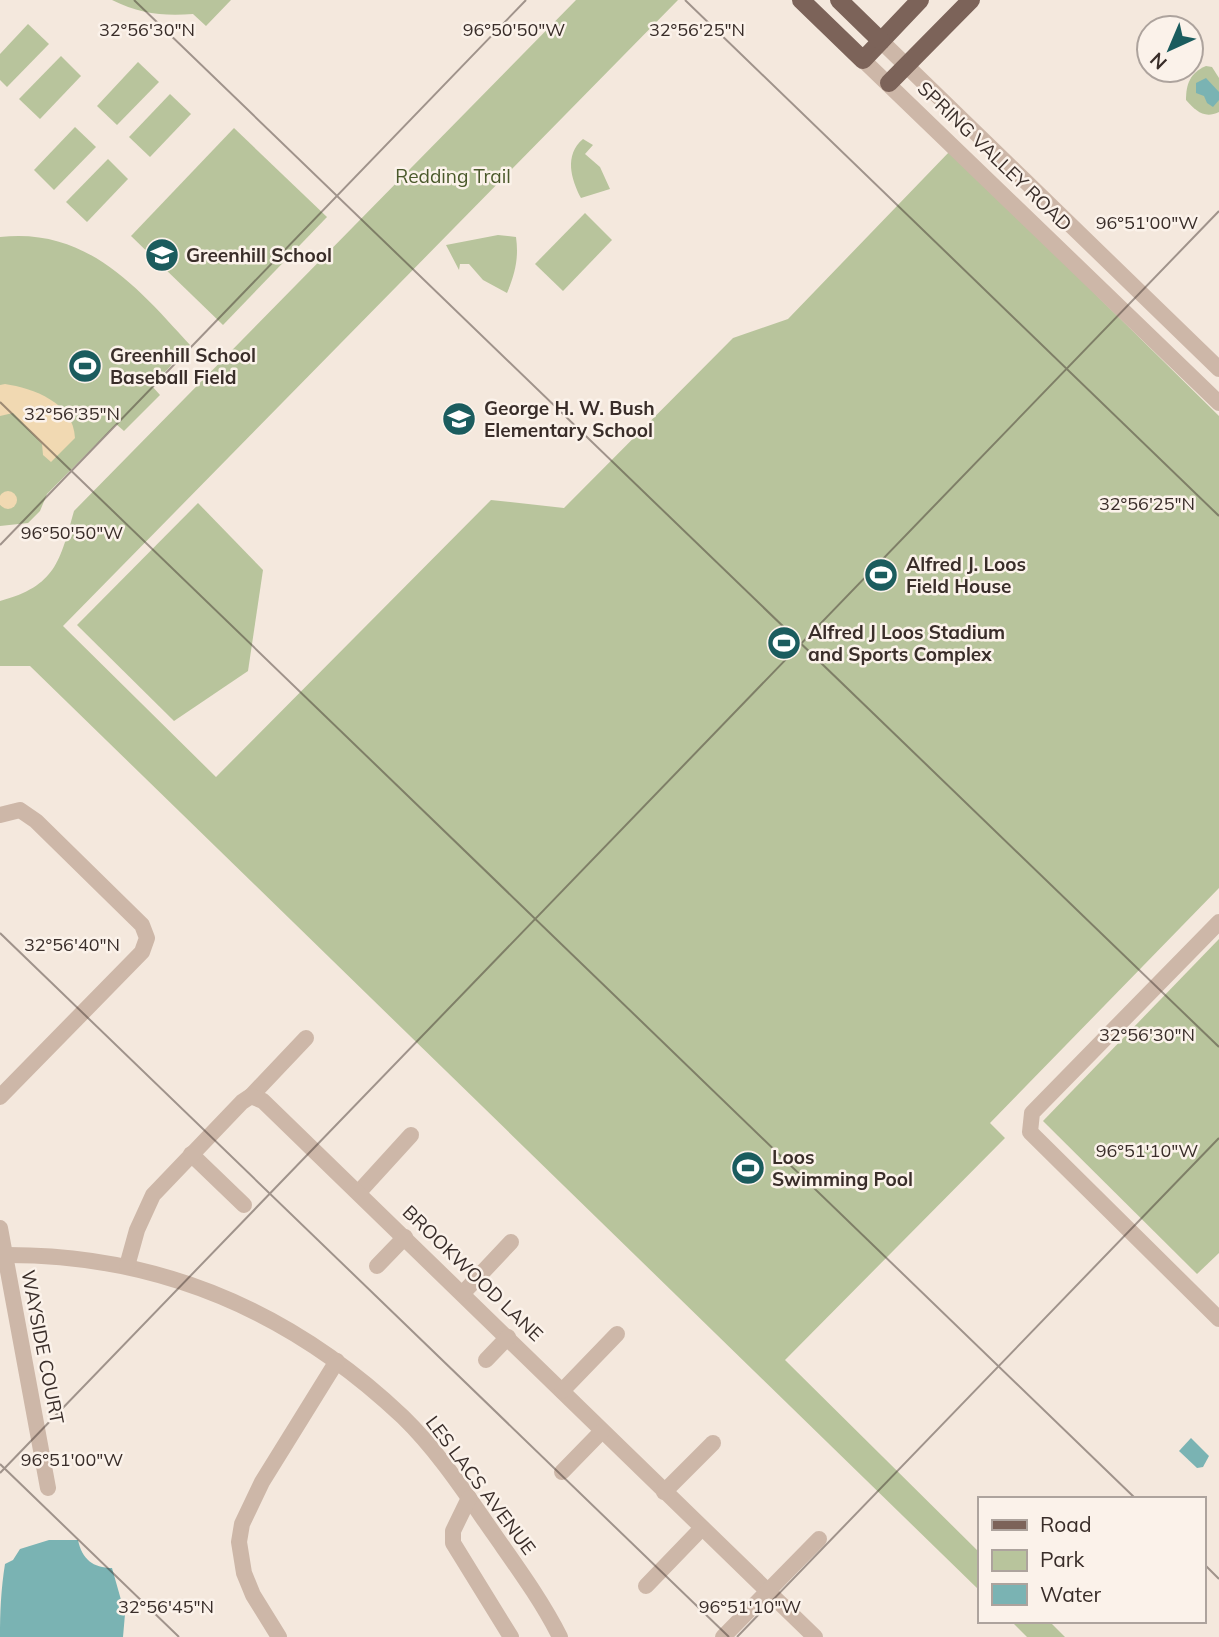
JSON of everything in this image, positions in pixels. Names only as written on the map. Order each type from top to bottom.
[{"type":"main road","name":"SPRING VALLEY ROAD","points":[[801,0],[863,60]]},
{"type":"main road","name":"SPRING VALLEY ROAD","points":[[839,0],[881,41]]},
{"type":"main road","points":[[863,60],[920,0]]},
{"type":"main road","points":[[889,83],[971,0]]},
{"type":"street","name":"SPRING VALLEY ROAD","points":[[881,41],[1219,369]]},
{"type":"street","name":"SPRING VALLEY ROAD","points":[[863,60],[1219,403]]},
{"type":"street","points":[[0,815],[20,810],[36,821],[142,925],[147,938],[142,952],[0,1097]]},
{"type":"street","points":[[1219,922],[1032,1113],[1029,1120],[1030,1132],[1219,1319]]},
{"type":"street","points":[[127,1266],[137,1230],[153,1195],[306,1038]]},
{"type":"street","name":"BROOKWOOD LANE","points":[[251,1096],[263,1101],[282,1116],[815,1637]]},
{"type":"street","points":[[359,1192],[411,1135]]},
{"type":"street","points":[[191,1154],[244,1205]]},
{"type":"street","name":"WAYSIDE COURT","points":[[0,1228],[2,1255],[48,1488]]},
{"type":"street","points":[[377,1266],[405,1237]]},
{"type":"street","points":[[463,1293],[512,1242]]},
{"type":"street","name":"LES LACS AVENUE","points":[[2,1255],[72,1258],[165,1275],[211,1292],[272,1320],[337,1361],[404,1418],[470,1498],[560,1637]]},
{"type":"street","points":[[562,1391],[617,1334]]},
{"type":"street","points":[[486,1360],[508,1337]]},
{"type":"street","points":[[279,1637],[244,1573],[239,1542],[242,1524],[262,1482],[337,1361]]},
{"type":"street","points":[[562,1472],[602,1431]]},
{"type":"street","points":[[664,1492],[713,1443]]},
{"type":"street","points":[[470,1498],[453,1531],[453,1543],[511,1637]]},
{"type":"street","points":[[646,1586],[702,1528]]},
{"type":"street","points":[[723,1637],[819,1539]]},
{"type":"green space","points":[[112,0],[231,0],[206,26],[193,14],[152,13]]},
{"type":"green space","name":"Alfred J Loos Stadium and Sports Complex","points":[[576,0],[678,0],[63,626],[216,777],[491,500],[564,508],[733,338],[788,319],[950,151],[1219,416],[1219,888],[990,1123],[1005,1138],[785,1360],[978,1551],[978,1589],[30,666],[0,666],[0,601],[33,588],[53,569],[74,511]]},
{"type":"green space","points":[[28,24],[49,44],[7,87],[0,80],[0,54]]},
{"type":"green space","points":[[61,56],[81,76],[40,119],[19,99]]},
{"type":"green space","points":[[138,62],[159,82],[117,125],[97,106]]},
{"type":"green space","points":[[1205,67],[1212,67],[1219,78],[1219,112],[1209,115],[1197,110],[1186,100],[1189,84],[1205,84]]},
{"type":"green space","points":[[170,94],[191,114],[150,157],[129,137]]},
{"type":"green space","points":[[75,127],[96,147],[54,190],[34,170]]},
{"type":"green space","points":[[234,128],[327,217],[223,325],[131,236]]},
{"type":"green space","points":[[583,139],[593,145],[585,154],[600,167],[610,189],[581,198],[574,183],[571,160],[577,145]]},
{"type":"green space","points":[[108,159],[128,179],[87,222],[66,202]]},
{"type":"green space","points":[[585,213],[612,240],[563,291],[535,264]]},
{"type":"green space","points":[[498,235],[516,237],[516,266],[507,293],[483,280],[469,264],[460,264],[459,270],[446,245]]},
{"type":"green space","name":"Greenhill School Baseball Field","points":[[31,236],[59,242],[85,252],[130,283],[190,345],[152,386],[160,395],[124,431],[116,424],[47,494],[40,511],[28,523],[0,526],[0,237]]},
{"type":"green space","points":[[198,503],[263,570],[248,671],[174,721],[77,625]]},
{"type":"green space","points":[[1219,939],[1219,1253],[1197,1274],[1043,1121]]},
{"type":"green space","points":[[1013,1623],[1051,1623],[1065,1637],[1027,1637]]},
{"type":"sand","points":[[0,385],[28,389],[50,399],[68,415],[75,438],[51,462],[43,455],[42,444],[13,413],[0,416]]},
{"type":"sand","points":[[4,491],[12,491],[17,500],[15,507],[4,509],[-1,504],[-1,496]]},
{"type":"water","points":[[1205,78],[1219,92],[1219,100],[1213,107],[1207,103],[1204,96],[1196,93],[1196,84],[1205,84]]},
{"type":"water","points":[[1191,1438],[1209,1456],[1203,1467],[1197,1468],[1179,1451]]},
{"type":"water","points":[[49,1540],[78,1540],[89,1561],[112,1568],[125,1614],[123,1637],[0,1637],[5,1564],[13,1560],[20,1549]]},
{"type":"place","name":"Greenhill School","points":[[162,255]]},
{"type":"place","name":"Greenhill School Baseball Field","points":[[85,366]]},
{"type":"place","name":"George H. W. Bush Elementary School","points":[[459,419]]},
{"type":"place","name":"Alfred J. Loos Field House","points":[[881,575]]},
{"type":"place","name":"Alfred J Loos Stadium and Sports Complex","points":[[784,643]]},
{"type":"place","name":"Loos Swimming Pool","points":[[748,1168]]},
{"type":"park label","name":"Redding Trail","points":[[453,176]]}]
